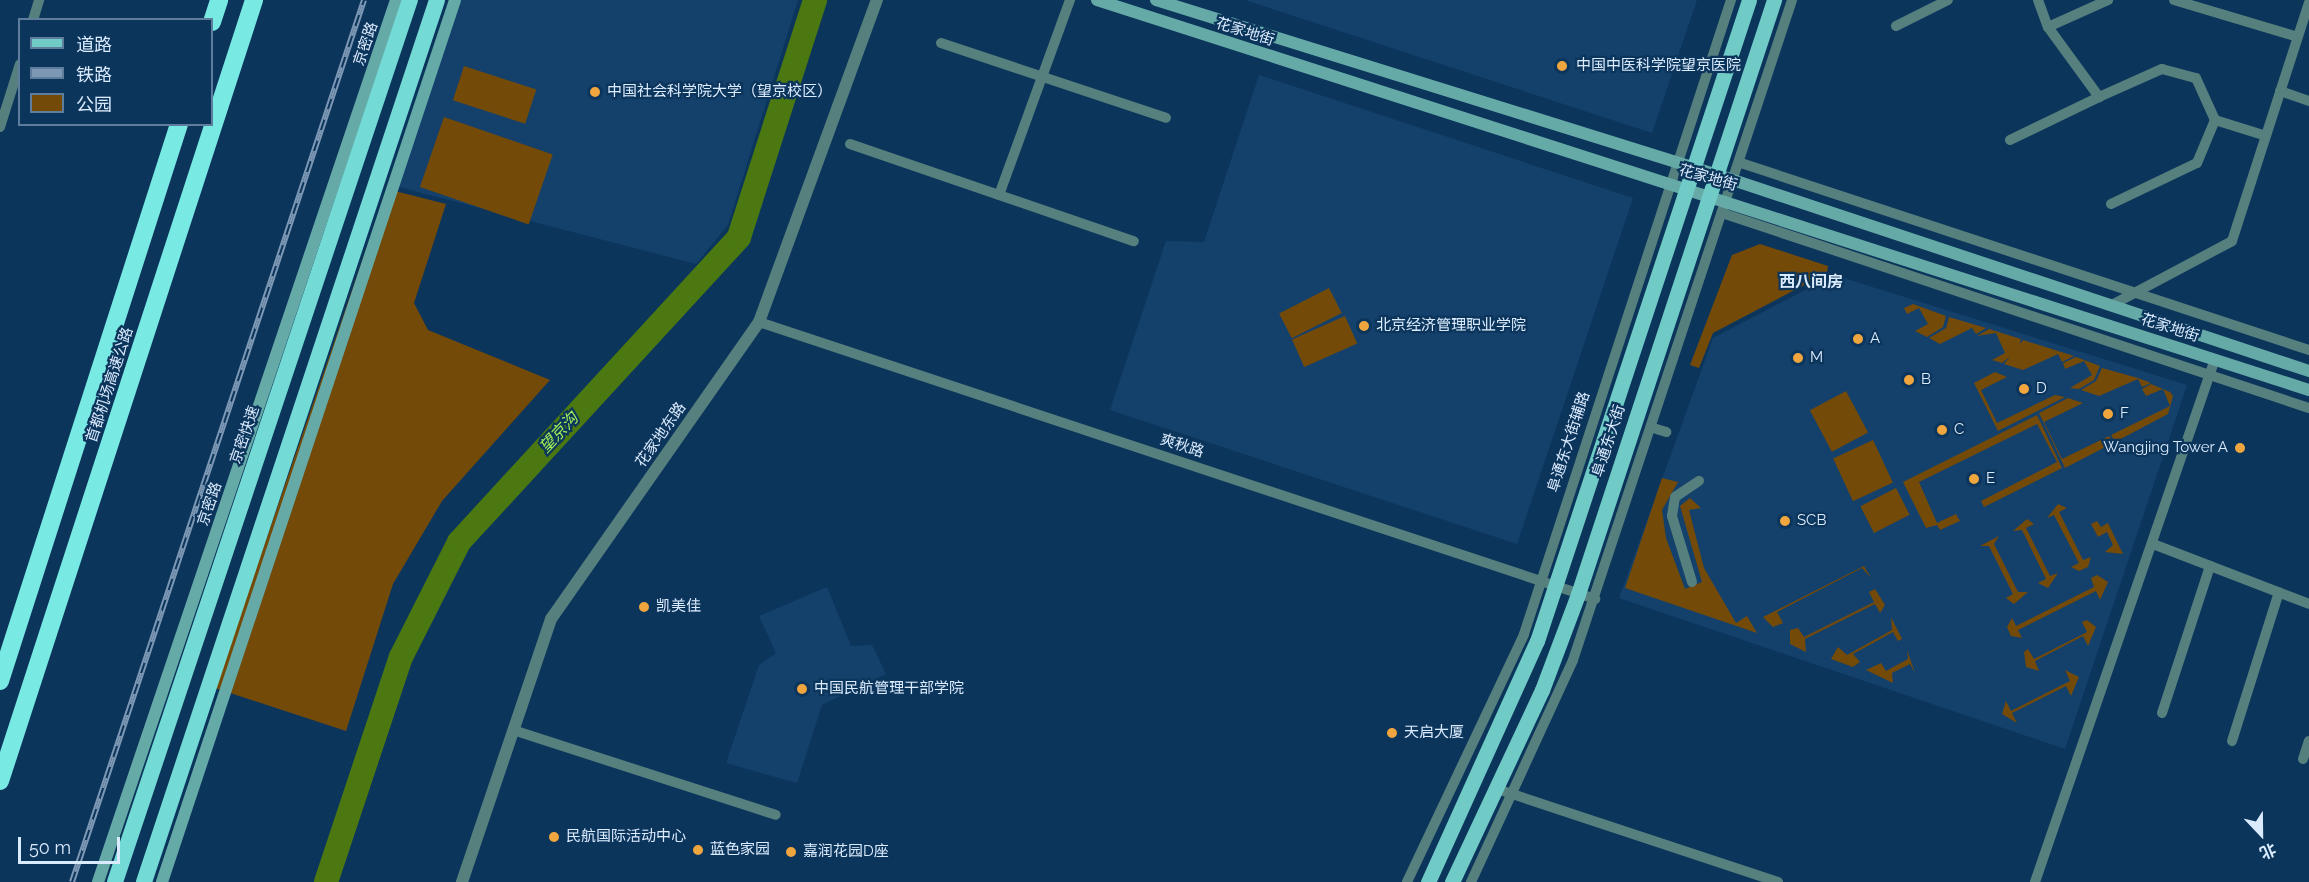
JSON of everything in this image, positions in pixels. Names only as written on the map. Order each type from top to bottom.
[{"type":"highway","points":[[213,19],[219,0]]},
{"type":"highway","name":"首都机场高速公路","points":[[3,773],[254,0]]},
{"type":"highway","name":"京密快速","points":[[114,882],[410,0]]},
{"type":"highway","points":[[144,882],[437,0]]},
{"type":"highway","name":"首都机场高速公路","points":[[0,681],[178,126]]},
{"type":"main road","name":"京密路","points":[[98,882],[396,0]]},
{"type":"main road","points":[[162,882],[455,0]]},
{"type":"main road","name":"花家地街","points":[[1096,0],[1710,196],[1730,200],[2309,390]]},
{"type":"main road","name":"花家地街","points":[[1156,0],[1675,165],[1718,175],[2309,371]]},
{"type":"main road","name":"阜通东大街","points":[[1428,882],[1519,683],[1547,583],[1687,188],[1749,0]]},
{"type":"main road","name":"阜通东大街","points":[[1452,882],[1497,789],[1578,594],[1774,0]]},
{"type":"street","points":[[34,18],[39,0]]},
{"type":"street","name":"花家地东路","points":[[462,882],[551,619],[759,322],[877,0]]},
{"type":"street","points":[[999,195],[1040,76],[1070,0]]},
{"type":"street","name":"阜通东大街辅路","points":[[1407,882],[1547,583],[1669,183],[1731,0]]},
{"type":"street","points":[[1471,882],[1514,794],[1595,600],[1730,200],[1792,0]]},
{"type":"street","points":[[1896,26],[1948,0]]},
{"type":"street","points":[[2038,0],[2048,27],[2099,97]]},
{"type":"street","points":[[2048,27],[2108,0]]},
{"type":"street","points":[[2174,0],[2298,37]]},
{"type":"street","points":[[2110,306],[2232,241],[2309,3]]},
{"type":"street","points":[[941,43],[1166,118]]},
{"type":"street","points":[[2010,140],[2162,69],[2196,78],[2216,120],[2266,136]]},
{"type":"street","points":[[0,127],[18,70]]},
{"type":"street","points":[[2280,91],[2309,101]]},
{"type":"street","points":[[2111,204],[2198,163],[2216,120]]},
{"type":"street","points":[[850,144],[1134,241]]},
{"type":"street","points":[[1741,163],[2130,295],[2309,350]]},
{"type":"street","points":[[1725,214],[2309,408]]},
{"type":"street","name":"爽秋路","points":[[759,322],[1595,600]]},
{"type":"street","points":[[2035,882],[2215,359]]},
{"type":"street","points":[[1653,428],[1666,432]]},
{"type":"street","points":[[1692,582],[1672,516],[1675,496],[1699,482]]},
{"type":"street","points":[[2153,544],[2309,604]]},
{"type":"street","points":[[2162,713],[2210,566]]},
{"type":"street","points":[[2232,741],[2279,592]]},
{"type":"street","points":[[513,730],[776,815]]},
{"type":"street","points":[[2303,759],[2309,741]]},
{"type":"street","points":[[1497,789],[1779,882]]},
{"type":"shaded area","name":"中国社会科学院大学（望京校区）","points":[[450,0],[798,0],[728,225],[696,264],[391,185]]},
{"type":"shaded area","name":"中国中医科学院望京医院","points":[[1245,0],[1697,0],[1652,133]]},
{"type":"shaded area","name":"北京经济管理职业学院","points":[[1259,75],[1633,198],[1517,544],[1110,410],[1166,241],[1204,242]]},
{"type":"shaded area","points":[[1834,275],[2187,385],[2065,749],[1619,598],[1713,338]]},
{"type":"shaded area","name":"中国民航管理干部学院","points":[[827,587],[851,646],[872,645],[886,674],[822,705],[797,783],[726,763],[759,665],[776,653],[759,616]]},
{"type":"green space","points":[[464,66],[536,89],[525,124],[453,100]]},
{"type":"green space","points":[[444,117],[553,154],[529,224],[420,187]]},
{"type":"green space","points":[[387,189],[446,204],[414,303],[428,330],[550,380],[442,501],[393,584],[346,731],[215,688]]},
{"type":"green space","points":[[1760,244],[1828,266],[1827,273],[1713,333],[1699,368],[1690,365],[1732,255]]},
{"type":"green space","points":[[1329,288],[1342,313],[1292,338],[1279,313]]},
{"type":"green space","points":[[1913,304],[1946,316],[1943,327],[1927,337],[1915,331],[1928,324],[1919,308],[1907,314],[1904,308]]},
{"type":"green space","points":[[1345,316],[1357,343],[1304,367],[1292,340]]},
{"type":"green space","points":[[1949,317],[1986,328],[1976,334],[1972,328],[1940,344],[1929,338],[1946,328]]},
{"type":"green space","points":[[1989,329],[2021,339],[2018,350],[2002,363],[1992,360],[2005,353],[1996,333],[1977,336]]},
{"type":"green space","points":[[2023,340],[2074,356],[2062,362],[2058,354],[2023,370],[2004,364]]},
{"type":"green space","points":[[2076,357],[2100,366],[2094,380],[2079,389],[2070,388],[2092,375],[2084,361],[2065,369],[2063,363]]},
{"type":"green space","points":[[2102,368],[2138,378],[2151,383],[2142,387],[2138,379],[2099,396],[2081,390],[2096,381]]},
{"type":"green space","points":[[1995,372],[2007,377],[1981,390],[1997,423],[2055,395],[2065,397],[1998,431],[1974,383]]},
{"type":"green space","points":[[2151,384],[2163,389],[2146,396],[2142,389]]},
{"type":"green space","points":[[2163,389],[2173,396],[2168,414],[2115,442],[2111,435],[2170,406]]},
{"type":"green space","points":[[1846,391],[1868,432],[1832,452],[1810,410]]},
{"type":"green space","points":[[2068,398],[2083,403],[2044,422],[2062,459],[2109,436],[2113,443],[2065,468],[2039,413]]},
{"type":"green space","points":[[2037,415],[2062,468],[1984,507],[1981,501],[2057,462],[2037,424],[1919,482],[1937,523],[1956,514],[1960,521],[1940,530],[1937,525],[1926,528],[1903,482]]},
{"type":"green space","points":[[1873,440],[1893,483],[1853,501],[1833,459]]},
{"type":"green space","points":[[1662,478],[1678,482],[1662,510],[1666,538],[1685,589],[1702,582],[1680,506],[1690,498],[1701,508],[1689,510],[1704,568],[1736,623],[1747,616],[1757,633],[1625,588]]},
{"type":"green space","points":[[1896,488],[1910,515],[1874,533],[1860,506]]},
{"type":"green space","points":[[2058,504],[2067,508],[2059,512],[2083,560],[2091,557],[2088,567],[2079,571],[2071,567],[2079,563],[2054,515],[2047,518]]},
{"type":"green space","points":[[2027,519],[2034,524],[2026,528],[2050,576],[2058,573],[2048,588],[2038,583],[2046,579],[2022,530],[2013,531]]},
{"type":"green space","points":[[2097,521],[2101,527],[2108,523],[2123,554],[2105,552],[2113,545],[2107,532],[2098,537],[2091,524]]},
{"type":"green space","points":[[1999,536],[1994,544],[2018,592],[2028,592],[2014,604],[2006,598],[2013,594],[1989,546],[1980,546]]},
{"type":"green space","points":[[1864,566],[1871,578],[1862,568],[1777,612],[1783,623],[1773,627],[1763,617]]},
{"type":"green space","points":[[2097,575],[2108,582],[2100,600],[2096,591],[2018,630],[2022,638],[2011,636],[2007,627],[2012,618],[2016,626],[2094,587],[2091,578]]},
{"type":"green space","points":[[1875,589],[1885,605],[1880,613],[1875,604],[1805,639],[1806,652],[1790,644],[1790,630],[1798,628],[1804,637],[1874,602],[1869,592]]},
{"type":"green space","points":[[1891,617],[1902,639],[1898,641],[1893,632],[1853,654],[1860,662],[1853,667],[1831,659],[1838,647],[1847,655],[1892,630]]},
{"type":"green space","points":[[2087,620],[2096,627],[2088,646],[2083,636],[2035,661],[2039,671],[2026,667],[2024,652],[2028,649],[2034,659],[2087,632],[2082,622]]},
{"type":"green space","points":[[1907,650],[1915,673],[1910,664],[1892,673],[1893,683],[1866,670],[1881,663],[1886,671],[1908,659]]},
{"type":"green space","points":[[2065,670],[2079,677],[2071,696],[2066,686],[2012,713],[2017,723],[2002,714],[2006,701],[2011,711],[2070,681]]},
{"type":"waterway","name":"望京沟","points":[[326,882],[401,657],[459,542],[739,237],[815,0]]},
{"type":"railway","points":[[72,882],[364,0]]},
{"type":"place","name":"中国中医科学院望京医院","points":[[1562,66]]},
{"type":"place","name":"中国社会科学院大学（望京校区）","points":[[595,92]]},
{"type":"place","name":"北京经济管理职业学院","points":[[1364,326]]},
{"type":"place","name":"A","points":[[1858,339]]},
{"type":"place","name":"M","points":[[1798,358]]},
{"type":"place","name":"B","points":[[1909,380]]},
{"type":"place","name":"D","points":[[2024,389]]},
{"type":"place","name":"F","points":[[2108,414]]},
{"type":"place","name":"C","points":[[1942,430]]},
{"type":"place","name":"Wangjing Tower A","points":[[2240,448]]},
{"type":"place","name":"E","points":[[1974,479]]},
{"type":"place","name":"SCB","points":[[1785,521]]},
{"type":"place","name":"凯美佳","points":[[644,607]]},
{"type":"place","name":"中国民航管理干部学院","points":[[802,689]]},
{"type":"place","name":"天启大厦","points":[[1392,733]]},
{"type":"place","name":"民航国际活动中心","points":[[554,837]]},
{"type":"place","name":"蓝色家园","points":[[698,850]]},
{"type":"place","name":"嘉润花园D座","points":[[791,852]]},
{"type":"district","name":"西八间房","points":[[1811,282]]}]
